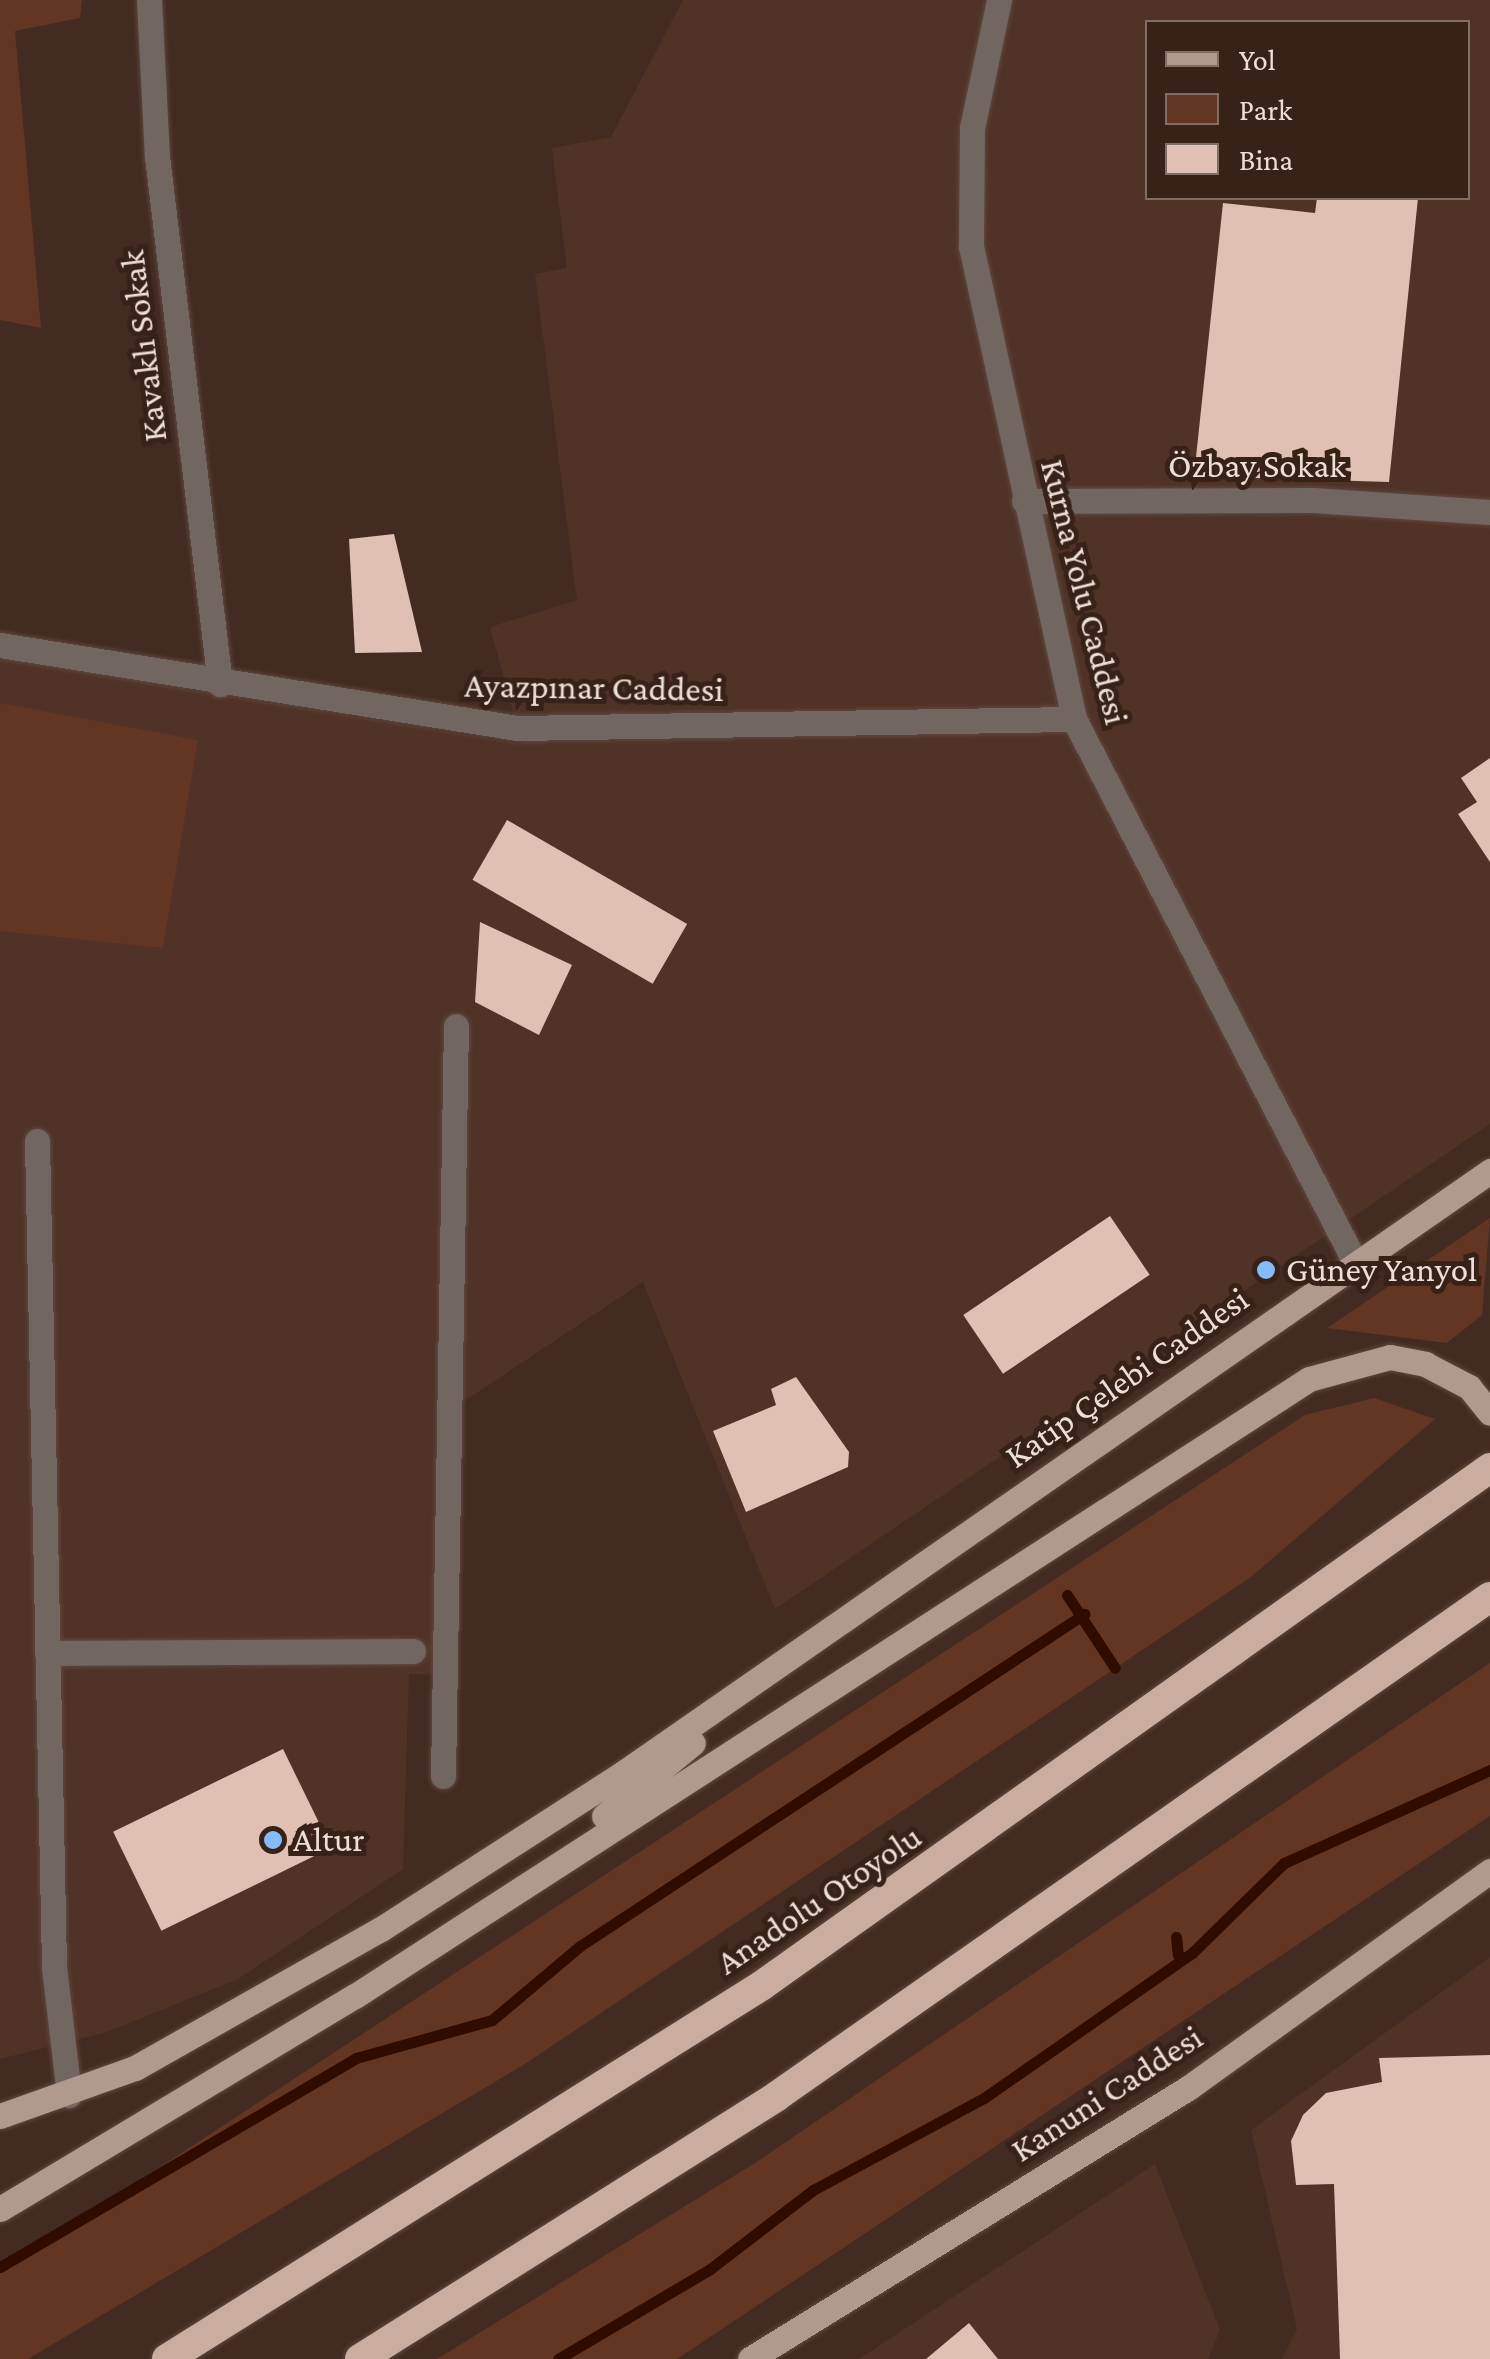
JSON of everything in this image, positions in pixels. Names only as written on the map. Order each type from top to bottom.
[{"type":"highway","name":"Anadolu Otoyolu","points":[[167,2359],[761,1986],[1490,1468]]},
{"type":"highway","points":[[360,2359],[777,2096],[1490,1598]]},
{"type":"main road","name":"Katip Çelebi Caddesi","points":[[808,1646],[1490,1171]]},
{"type":"main road","points":[[0,2208],[156,2122],[1309,1379],[1390,1358],[1469,1387],[1490,1413]]},
{"type":"main road","points":[[512,1894],[808,1646]]},
{"type":"main road","points":[[0,2116],[68,2095],[222,2022],[381,1928],[808,1646]]},
{"type":"main road","name":"Kanuni Caddesi","points":[[750,2359],[1188,2088],[1490,1872]]},
{"type":"street","name":"Kavaklı Sokak","points":[[149,0],[157,156],[220,684]]},
{"type":"street","name":"Kurna Yolu Caddesi","points":[[999,0],[972,128],[971,246],[1074,719],[1355,1262]]},
{"type":"street","name":"Özbay Sokak","points":[[1024,501],[1313,500],[1490,512]]},
{"type":"street","name":"Ayazpınar Caddesi","points":[[0,645],[220,684],[517,728],[1074,719]]},
{"type":"street","points":[[442,1776],[456,1026]]},
{"type":"street","points":[[37,1142],[54,1967],[68,2095]]},
{"type":"street","points":[[48,1653],[413,1651]]},
{"type":"shaded area","points":[[683,0],[1490,0],[1490,1124],[775,1609],[643,1282],[451,1410],[451,1675],[409,1674],[403,1869],[238,1979],[107,2032],[0,2059],[0,658],[522,744],[490,627],[577,600],[535,274],[567,268],[552,148],[611,137]]},
{"type":"shaded area","points":[[1490,1957],[1490,2359],[1282,2359],[1297,2329],[1251,2130]]},
{"type":"shaded area","points":[[1155,2164],[1220,2330],[1208,2359],[859,2359]]},
{"type":"green space","points":[[0,0],[82,0],[80,18],[15,31],[41,328],[0,320]]},
{"type":"green space","points":[[0,703],[198,740],[163,948],[0,931]]},
{"type":"green space","points":[[1490,1218],[1482,1315],[1447,1343],[1327,1328]]},
{"type":"green space","points":[[1374,1398],[1435,1419],[1251,1577],[525,2064],[28,2359],[0,2359],[0,2272],[1305,1415]]},
{"type":"green space","points":[[1490,1663],[1490,1816],[677,2359],[437,2359],[755,2163]]},
{"type":"building","points":[[1317,200],[1418,200],[1389,482],[1194,476],[1223,203],[1315,213]]},
{"type":"building","points":[[394,534],[422,652],[355,653],[349,539]]},
{"type":"building","points":[[1490,758],[1490,862],[1458,814],[1477,802],[1461,778]]},
{"type":"building","points":[[507,820],[687,924],[653,984],[472,880]]},
{"type":"building","points":[[480,922],[572,965],[539,1035],[475,1002]]},
{"type":"building","points":[[1110,1216],[1150,1275],[1003,1374],[963,1315]]},
{"type":"building","points":[[796,1377],[849,1452],[848,1467],[746,1512],[713,1431],[776,1405],[771,1389]]},
{"type":"building","points":[[283,1749],[331,1848],[161,1931],[113,1832]]},
{"type":"building","points":[[1490,2055],[1490,2359],[1340,2359],[1334,2184],[1296,2185],[1291,2141],[1303,2115],[1326,2093],[1382,2082],[1379,2058]]},
{"type":"building","points":[[969,2323],[998,2359],[926,2359]]},
{"type":"waterway","points":[[1067,1595],[1115,1668]]},
{"type":"waterway","points":[[0,2267],[356,2058],[492,2020],[580,1946],[1084,1614]]},
{"type":"waterway","points":[[558,2359],[710,2269],[813,2190],[984,2098],[1192,1953],[1284,1863],[1490,1770]]},
{"type":"waterway","points":[[1176,1937],[1178,1955]]},
{"type":"place","name":"Güney Yanyol","points":[[1266,1270]]},
{"type":"place","name":"Altur","points":[[273,1840]]}]
